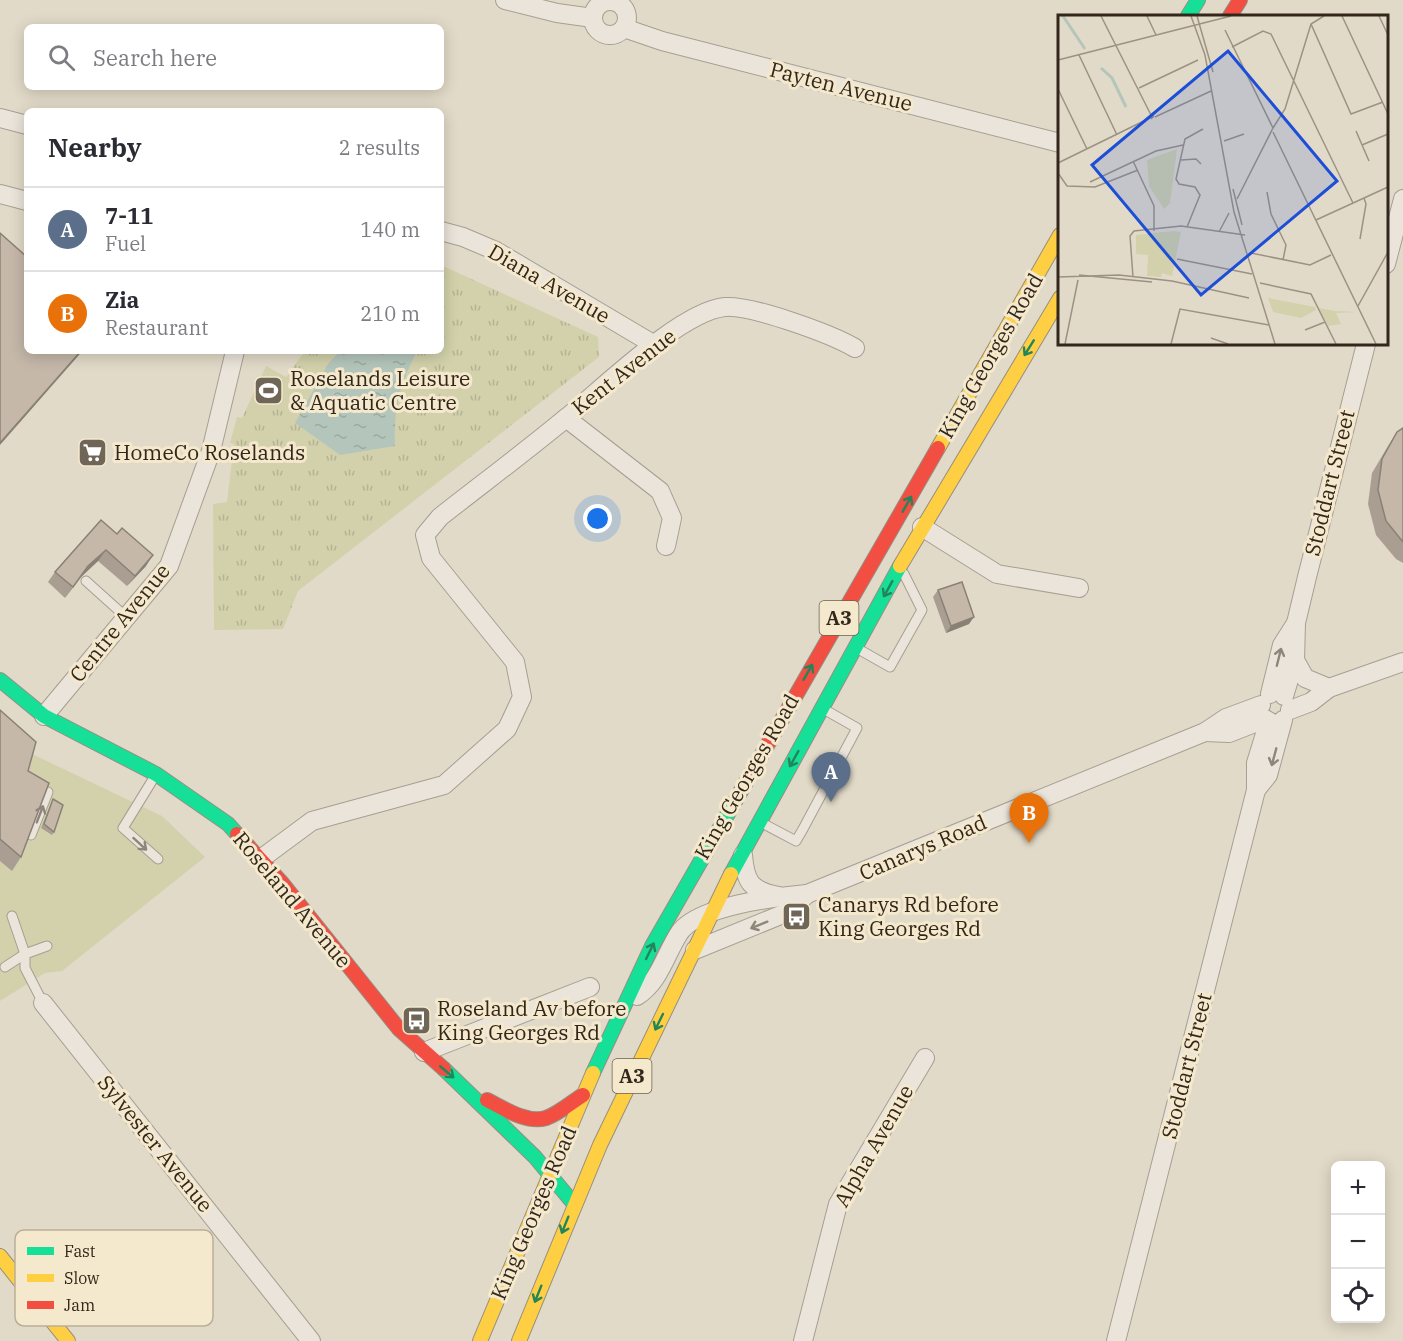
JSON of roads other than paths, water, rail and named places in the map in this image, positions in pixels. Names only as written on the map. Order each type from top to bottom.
[{"type":"main road","points":[[1189,15],[1198,0]]},
{"type":"main road","points":[[1231,15],[1240,0]]},
{"type":"main road","name":"King Georges Road","points":[[480,1341],[549,1173],[624,1004],[686,884],[1058,237]]},
{"type":"main road","name":"King Georges Road","points":[[519,1341],[600,1145],[742,850],[922,527],[1058,300]]},
{"type":"main road","name":"Roseland Avenue","points":[[0,680],[44,716],[156,774],[228,824],[262,858],[399,1029],[471,1092],[549,1173],[574,1204]]},
{"type":"main road","name":"Roseland Avenue","points":[[471,1092],[528,1119],[546,1118],[583,1095]]},
{"type":"main road","points":[[0,1256],[15,1275]]},
{"type":"main road","points":[[56,1326],[68,1341]]},
{"type":"street","points":[[505,0],[557,14],[593,18]]},
{"type":"street","points":[[614,1],[626,12],[624,28],[614,35],[608,35],[597,29],[593,18],[597,6],[614,1]]},
{"type":"street","name":"Payten Avenue","points":[[624,28],[662,41],[1058,143]]},
{"type":"street","points":[[0,118],[24,124]]},
{"type":"street","points":[[0,194],[24,200]]},
{"type":"street","points":[[1388,256],[1403,199]]},
{"type":"street","name":"Diana Avenue","points":[[444,232],[496,251],[653,344]]},
{"type":"street","name":"Kent Avenue","points":[[262,858],[312,821],[444,785],[507,729],[522,697],[515,662],[430,558],[425,535],[440,517],[566,418],[653,344],[702,314],[725,307],[748,310],[837,337],[855,348]]},
{"type":"street","name":"Stoddart Street","points":[[1116,1341],[1256,790],[1256,763],[1295,660],[1296,623],[1366,345]]},
{"type":"street","name":"Centre Avenue","points":[[44,716],[170,566],[211,451],[234,354]]},
{"type":"street","points":[[566,418],[660,491],[672,518],[666,546]]},
{"type":"street","points":[[922,527],[997,574],[1079,588]]},
{"type":"street","name":"Stoddart Street","points":[[1256,790],[1268,776],[1282,645],[1296,623]]},
{"type":"street","points":[[1295,660],[1305,678],[1329,688]]},
{"type":"street","name":"Canarys Road","points":[[1205,732],[1229,733],[1239,730],[1309,688],[1329,688],[1403,662]]},
{"type":"street","name":"Canarys Road","points":[[624,1004],[644,992],[654,981],[686,923],[712,913],[782,897],[807,894],[1205,732],[1226,718],[1276,708]]},
{"type":"street","name":"Stoddart Street","points":[[1239,730],[1256,763]]},
{"type":"street","name":"Canarys Road","points":[[742,850],[745,877],[763,893],[782,897]]},
{"type":"street","name":"Canarys Road","points":[[694,950],[788,912],[807,894]]},
{"type":"street","points":[[423,1052],[590,987]]},
{"type":"street","name":"Sylvester Avenue","points":[[43,1003],[311,1341]]},
{"type":"street","name":"Alpha Avenue","points":[[803,1341],[838,1204],[925,1058]]},
{"type":"lane","points":[[856,647],[890,667],[922,610],[901,567]]},
{"type":"lane","points":[[86,581],[126,617]]},
{"type":"lane","points":[[759,821],[796,841],[857,728],[822,708]]},
{"type":"lane","points":[[156,774],[123,828],[158,860]]},
{"type":"lane","points":[[31,835],[48,792]]},
{"type":"lane","points":[[12,916],[25,954],[25,968],[43,1003]]},
{"type":"lane","points":[[6,967],[25,954],[47,946]]},
{"type":"water","points":[[337,354],[416,354],[399,397],[395,419],[395,446],[340,455],[295,423],[328,364]]},
{"type":"place","name":"Roselands Leisure & Aquatic Centre","points":[[269,391]]},
{"type":"place","name":"HomeCo Roselands","points":[[93,453]]},
{"type":"place","name":"7-11","points":[[831,802]]},
{"type":"place","name":"Zia","points":[[1029,843]]},
{"type":"place","name":"Canarys Rd before King Georges Rd","points":[[797,917]]},
{"type":"place","name":"Roseland Av before King Georges Rd","points":[[416,1021]]}]
